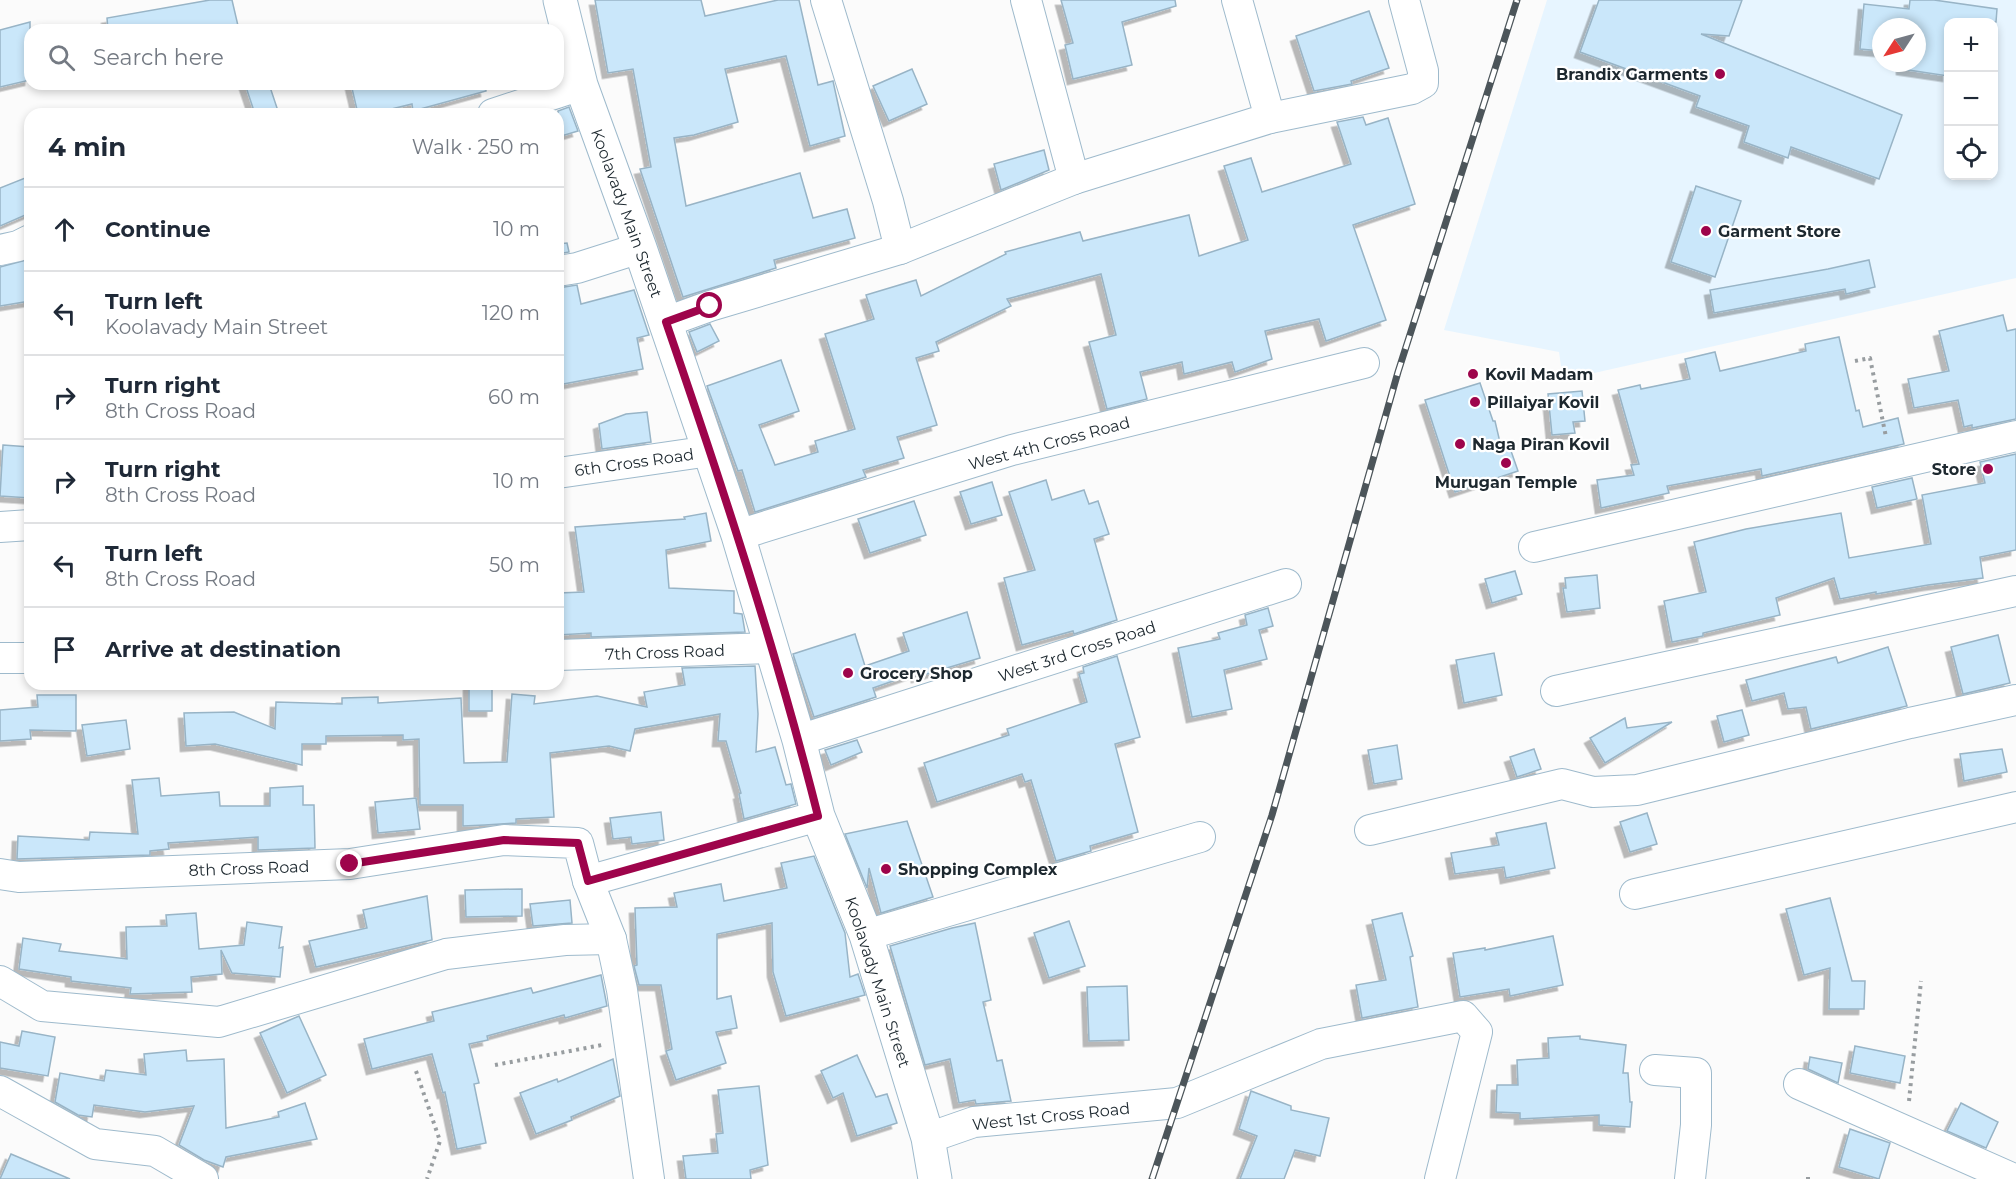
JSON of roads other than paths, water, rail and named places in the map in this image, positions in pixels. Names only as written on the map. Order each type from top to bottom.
[{"type":"main road","name":"Koolavady Main Street","points":[[560,0],[581,85],[666,322],[738,535],[799,740],[818,816],[866,935],[928,1138],[935,1179]]},
{"type":"street","points":[[826,0],[888,201],[900,249]]},
{"type":"street","points":[[1026,0],[1074,179]]},
{"type":"street","points":[[1237,0],[1270,118]]},
{"type":"street","points":[[666,322],[710,306],[900,249],[1074,179],[1270,118],[1412,89],[1423,83],[1423,71],[1404,0]]},
{"type":"street","points":[[511,108],[581,85]]},
{"type":"street","points":[[0,250],[24,243]]},
{"type":"street","points":[[564,270],[640,248]]},
{"type":"street","name":"West 4th Cross Road","points":[[738,535],[1012,450],[1364,363]]},
{"type":"street","points":[[1534,547],[2016,436]]},
{"type":"street","name":"6th Cross Road","points":[[564,472],[710,451]]},
{"type":"street","points":[[0,527],[24,525]]},
{"type":"street","name":"West 3rd Cross Road","points":[[799,740],[1286,584]]},
{"type":"street","points":[[1556,691],[2016,591]]},
{"type":"street","name":"7th Cross Road","points":[[564,655],[771,648]]},
{"type":"street","points":[[0,658],[24,658]]},
{"type":"street","points":[[1370,830],[1562,784],[1593,792],[1637,790],[1898,726],[2016,700]]},
{"type":"street","points":[[1635,894],[2016,807]]},
{"type":"street","points":[[649,1179],[629,1040],[611,939],[588,881],[818,816]]},
{"type":"street","points":[[866,935],[1200,837]]},
{"type":"street","name":"8th Cross Road","points":[[0,874],[19,877],[350,864],[504,840],[578,843],[588,881]]},
{"type":"street","points":[[0,981],[42,1006],[219,1022],[446,954],[565,940],[611,939]]},
{"type":"street","name":"West 1st Cross Road","points":[[928,1138],[974,1122],[1177,1103],[1321,1044],[1463,1016],[1477,1032],[1440,1179]]},
{"type":"street","points":[[1655,1070],[1696,1073],[1696,1125],[1690,1179]]},
{"type":"street","points":[[1799,1084],[2014,1179]]},
{"type":"street","points":[[0,1092],[95,1143],[155,1151],[203,1179]]},
{"type":"railway","points":[[1152,1179],[1272,815],[1398,372],[1517,0]]},
{"type":"place","name":"Brandix Garments","points":[[1720,74]]},
{"type":"place","name":"Garment Store","points":[[1706,231]]},
{"type":"place","name":"Kovil Madam","points":[[1473,374]]},
{"type":"place","name":"Pillaiyar Kovil","points":[[1475,402]]},
{"type":"place","name":"Naga Piran Kovil","points":[[1460,444]]},
{"type":"place","name":"Murugan Temple","points":[[1506,463]]},
{"type":"place","name":"Store","points":[[1988,469]]},
{"type":"place","name":"Grocery Shop","points":[[848,673]]},
{"type":"place","name":"Shopping Complex","points":[[886,869]]}]
